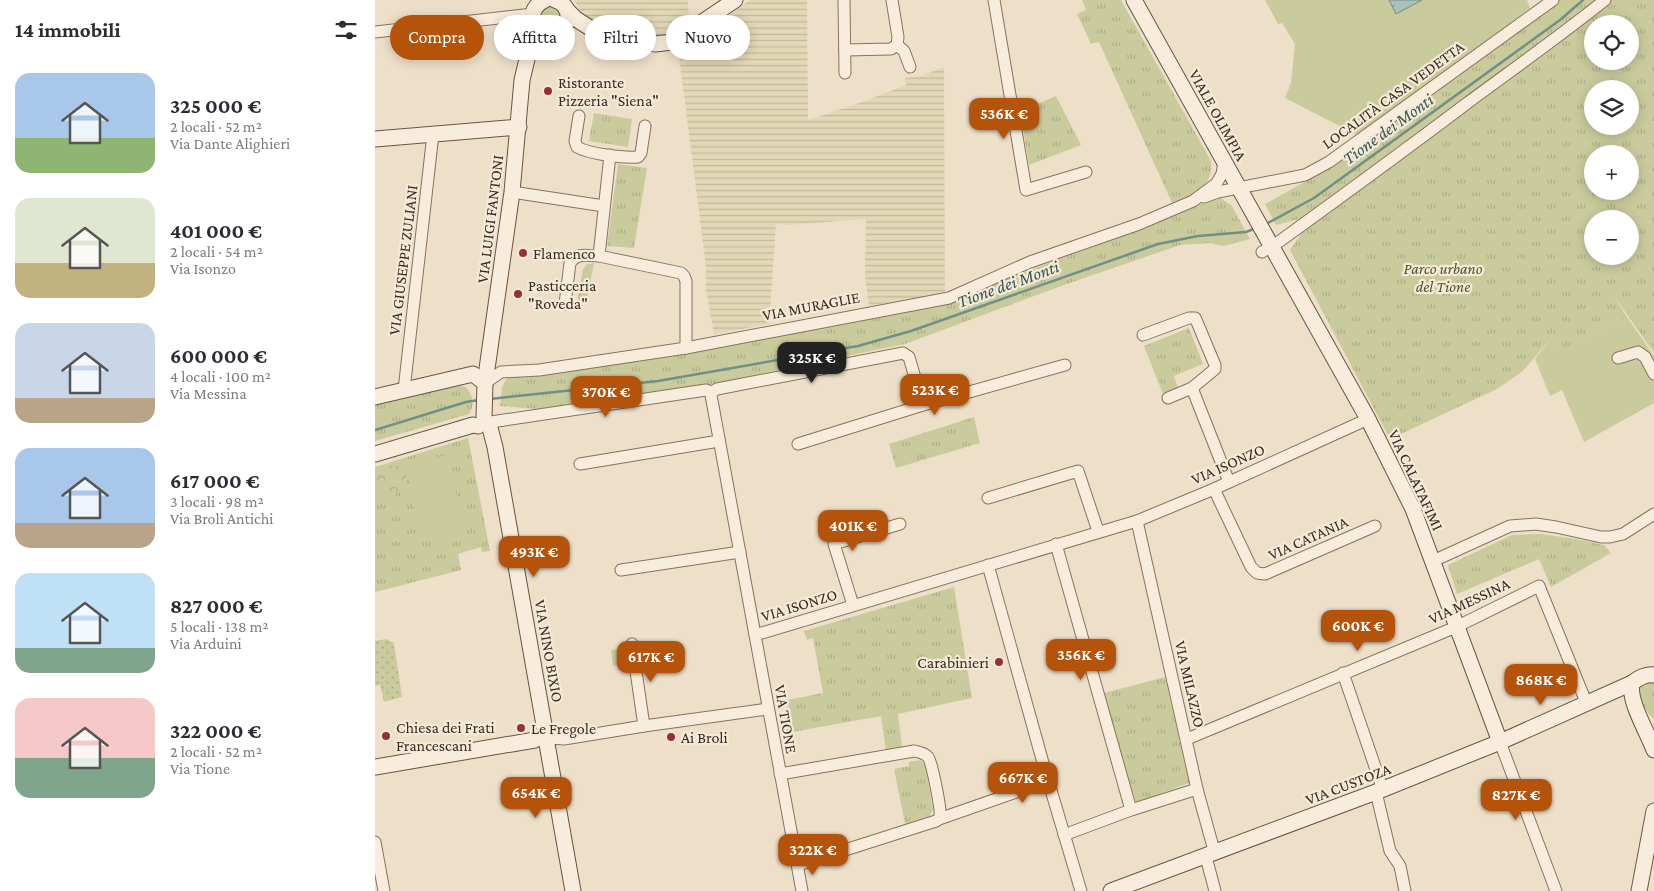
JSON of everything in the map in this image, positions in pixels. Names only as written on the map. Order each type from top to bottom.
[{"type":"street","points":[[656,44],[673,42],[735,0]]},
{"type":"street","points":[[845,0],[845,73]]},
{"type":"street","points":[[845,50],[891,49],[897,45],[898,37],[892,0]]},
{"type":"street","points":[[994,0],[1025,190],[1086,172]]},
{"type":"street","name":"VIALE OLIMPIA","points":[[1134,0],[1253,214],[1267,249]]},
{"type":"street","name":"LOCALITÀ CASA VEDETTA","points":[[1193,201],[1215,193],[1305,175],[1329,162],[1553,0]]},
{"type":"street","points":[[1267,249],[1552,42],[1605,0]]},
{"type":"street","points":[[561,4],[576,19],[585,25]]},
{"type":"street","points":[[375,32],[537,9]]},
{"type":"street","points":[[897,45],[904,51],[910,68]]},
{"type":"street","name":"VIA LUIGI FANTONI","points":[[489,424],[485,383],[512,192],[522,80],[527,60]]},
{"type":"street","points":[[579,116],[575,141],[577,146],[582,150],[610,155],[638,157],[641,153],[645,126]]},
{"type":"street","points":[[375,140],[519,127]]},
{"type":"street","name":"VIA GIUSEPPE ZULIANI","points":[[404,390],[433,134]]},
{"type":"street","points":[[599,256],[610,155]]},
{"type":"street","name":"VIA MURAGLIE","points":[[485,383],[501,372],[539,370],[686,348],[949,298],[1030,262],[1139,224],[1193,201],[1216,184],[1222,174],[1224,161]]},
{"type":"street","points":[[512,192],[604,206]]},
{"type":"street","name":"VIA CALATAFIMI","points":[[1267,249],[1368,419],[1413,509],[1500,742]]},
{"type":"street","points":[[565,304],[570,263],[573,258],[579,255],[599,256],[681,273],[685,276],[686,281],[686,348]]},
{"type":"street","points":[[1143,335],[1189,318],[1195,318],[1215,364],[1215,369],[1212,373],[1192,388],[1168,398]]},
{"type":"street","points":[[1618,358],[1638,352],[1645,357],[1654,374]]},
{"type":"street","points":[[375,454],[473,425],[706,390],[712,392],[717,389],[903,353],[909,357],[923,405]]},
{"type":"street","points":[[798,444],[923,405],[1065,365]]},
{"type":"street","points":[[375,397],[473,374],[485,383]]},
{"type":"street","points":[[1192,388],[1229,482]]},
{"type":"street","name":"VIA TIONE","points":[[712,392],[719,441],[802,891]]},
{"type":"street","name":"VIA ISONZO","points":[[755,635],[1098,531],[1137,521],[1214,489],[1368,419]]},
{"type":"street","name":"VIA NINO BIXIO","points":[[489,424],[487,459],[573,891]]},
{"type":"street","points":[[580,464],[719,441]]},
{"type":"street","points":[[988,498],[1078,471],[1098,531]]},
{"type":"street","name":"VIA CATANIA","points":[[1214,489],[1251,567],[1257,573],[1265,574],[1375,526]]},
{"type":"street","points":[[1433,561],[1510,526],[1536,524],[1555,526],[1601,537],[1611,537],[1623,534],[1654,514]]},
{"type":"street","name":"VIA MILAZZO","points":[[1137,521],[1187,739],[1210,855],[1215,891]]},
{"type":"street","name":"VIA ISONZO","points":[[853,605],[834,544],[900,524]]},
{"type":"street","points":[[1056,544],[1131,810]]},
{"type":"street","points":[[621,570],[740,552]]},
{"type":"street","points":[[988,565],[1048,781],[1081,891]]},
{"type":"street","name":"VIA MESSINA","points":[[1187,739],[1456,626],[1539,586],[1590,701]]},
{"type":"street","points":[[632,644],[643,726]]},
{"type":"street","points":[[1343,673],[1379,791],[1390,851],[1400,866],[1405,891]]},
{"type":"street","name":"VIA CUSTOZA","points":[[1111,891],[1379,791],[1500,742],[1648,674],[1654,675]]},
{"type":"street","points":[[1632,682],[1631,690],[1637,711],[1654,750]]},
{"type":"street","name":"VIA CUSTOZA","points":[[1590,701],[1613,697],[1624,700],[1654,725]]},
{"type":"street","points":[[375,767],[542,739],[564,739],[768,709]]},
{"type":"street","name":"VIA NINO BIXIO","points":[[542,739],[564,891]]},
{"type":"street","points":[[1500,742],[1556,891]]},
{"type":"street","points":[[780,774],[914,751],[922,753],[927,756],[930,762],[940,811],[939,819]]},
{"type":"street","points":[[798,865],[1048,781]]},
{"type":"street","points":[[1064,835],[1131,810],[1197,789]]},
{"type":"street","points":[[1639,891],[1653,815],[1654,799]]},
{"type":"street","points":[[375,842],[383,891]]},
{"type":"shaded area","points":[[574,0],[688,0],[689,15],[666,15],[666,37],[656,38],[656,15],[585,15]]},
{"type":"shaded area","points":[[750,0],[807,0],[808,120],[906,85],[905,78],[921,76],[944,67],[945,293],[869,306],[865,275],[866,219],[788,225],[776,224],[769,324],[714,334],[706,289],[706,266],[680,60],[750,60],[750,15],[729,15]]},
{"type":"green space","points":[[1082,0],[1121,0],[1211,161],[1211,170],[1206,184],[1195,194],[1173,205],[1099,42],[1091,44],[1077,14],[1086,10]]},
{"type":"green space","points":[[1265,0],[1527,0],[1530,8],[1359,136],[1285,98],[1291,83],[1295,44],[1282,23],[1278,24]]},
{"type":"green space","points":[[1559,0],[1595,0],[1453,107],[1299,219],[1276,225],[1265,204],[1328,169]]},
{"type":"green space","name":"Parco urbano del Tione","points":[[1610,0],[1654,0],[1654,353],[1614,296],[1627,317],[1559,353],[1551,338],[1523,371],[1497,389],[1390,439],[1290,250],[1306,227],[1584,19],[1584,70],[1639,70],[1639,15],[1590,15]]},
{"type":"green space","points":[[553,5],[562,12],[562,15],[540,15],[540,11],[545,6]]},
{"type":"green space","points":[[1056,96],[1081,145],[1029,165],[1020,111]]},
{"type":"green space","points":[[594,113],[632,119],[628,147],[589,141]]},
{"type":"green space","points":[[618,164],[647,168],[634,248],[607,246]]},
{"type":"green space","points":[[1219,197],[1232,206],[1250,239],[1223,246],[1211,243],[1180,245],[1064,285],[905,344],[707,385],[537,409],[500,406],[502,387],[509,375],[677,354],[996,283]]},
{"type":"green space","points":[[594,263],[586,304],[577,303],[583,269],[587,264]]},
{"type":"green space","points":[[1627,317],[1654,356],[1654,403],[1584,442],[1562,390],[1550,396],[1535,359],[1551,338],[1559,352]]},
{"type":"green space","points":[[1189,328],[1203,364],[1174,376],[1178,388],[1163,394],[1144,346]]},
{"type":"green space","points":[[452,385],[466,387],[468,390],[473,404],[469,414],[375,441],[375,405]]},
{"type":"green space","points":[[974,417],[980,443],[896,468],[889,444]]},
{"type":"green space","points":[[468,438],[490,551],[482,552],[481,547],[458,554],[461,570],[375,592],[375,467]]},
{"type":"green space","points":[[449,455],[464,533],[421,542],[406,464]]},
{"type":"green space","points":[[399,464],[403,465],[405,469],[405,482],[408,489],[405,492],[397,491],[395,496],[389,499],[382,494],[375,501],[375,473],[378,468],[390,465],[395,467]]},
{"type":"green space","points":[[1541,534],[1604,545],[1611,553],[1551,587],[1539,559],[1457,594],[1448,565],[1512,535]]},
{"type":"green space","points":[[954,587],[972,698],[898,714],[902,747],[886,751],[881,716],[787,733],[783,713],[790,711],[787,700],[823,693],[813,638],[807,640],[804,631]]},
{"type":"green space","points":[[386,639],[394,643],[402,697],[384,702],[380,685],[375,686],[375,641]]},
{"type":"green space","points":[[628,647],[631,663],[613,666],[611,650]]},
{"type":"green space","points":[[1165,677],[1189,783],[1136,803],[1104,693]]},
{"type":"green space","points":[[1654,682],[1654,719],[1641,702],[1639,693],[1642,683]]},
{"type":"green space","points":[[920,760],[925,764],[933,809],[930,816],[905,824],[894,769],[909,766],[909,762]]},
{"type":"water","points":[[1389,0],[1422,0],[1396,14]]},
{"type":"waterway","name":"Tione dei Monti","points":[[1266,224],[1314,198],[1560,20],[1583,0]]},
{"type":"waterway","name":"Tione dei Monti","points":[[490,399],[658,381],[858,346],[911,331],[1158,244],[1198,236],[1246,232],[1256,228]]},
{"type":"waterway","name":"Tione dei Monti","points":[[375,430],[466,402],[479,400]]},
{"type":"place","name":"Ristorante Pizzeria \"Siena\"","points":[[548,91]]},
{"type":"place","name":"Flamenco","points":[[523,253]]},
{"type":"place","name":"Pasticceria \"Roveda\"","points":[[518,294]]},
{"type":"place","name":"Carabinieri","points":[[999,662]]},
{"type":"place","name":"Le Fregole","points":[[521,728]]},
{"type":"place","name":"Chiesa dei Frati Francescani","points":[[386,736]]},
{"type":"place","name":"Ai Broli","points":[[671,737]]}]
